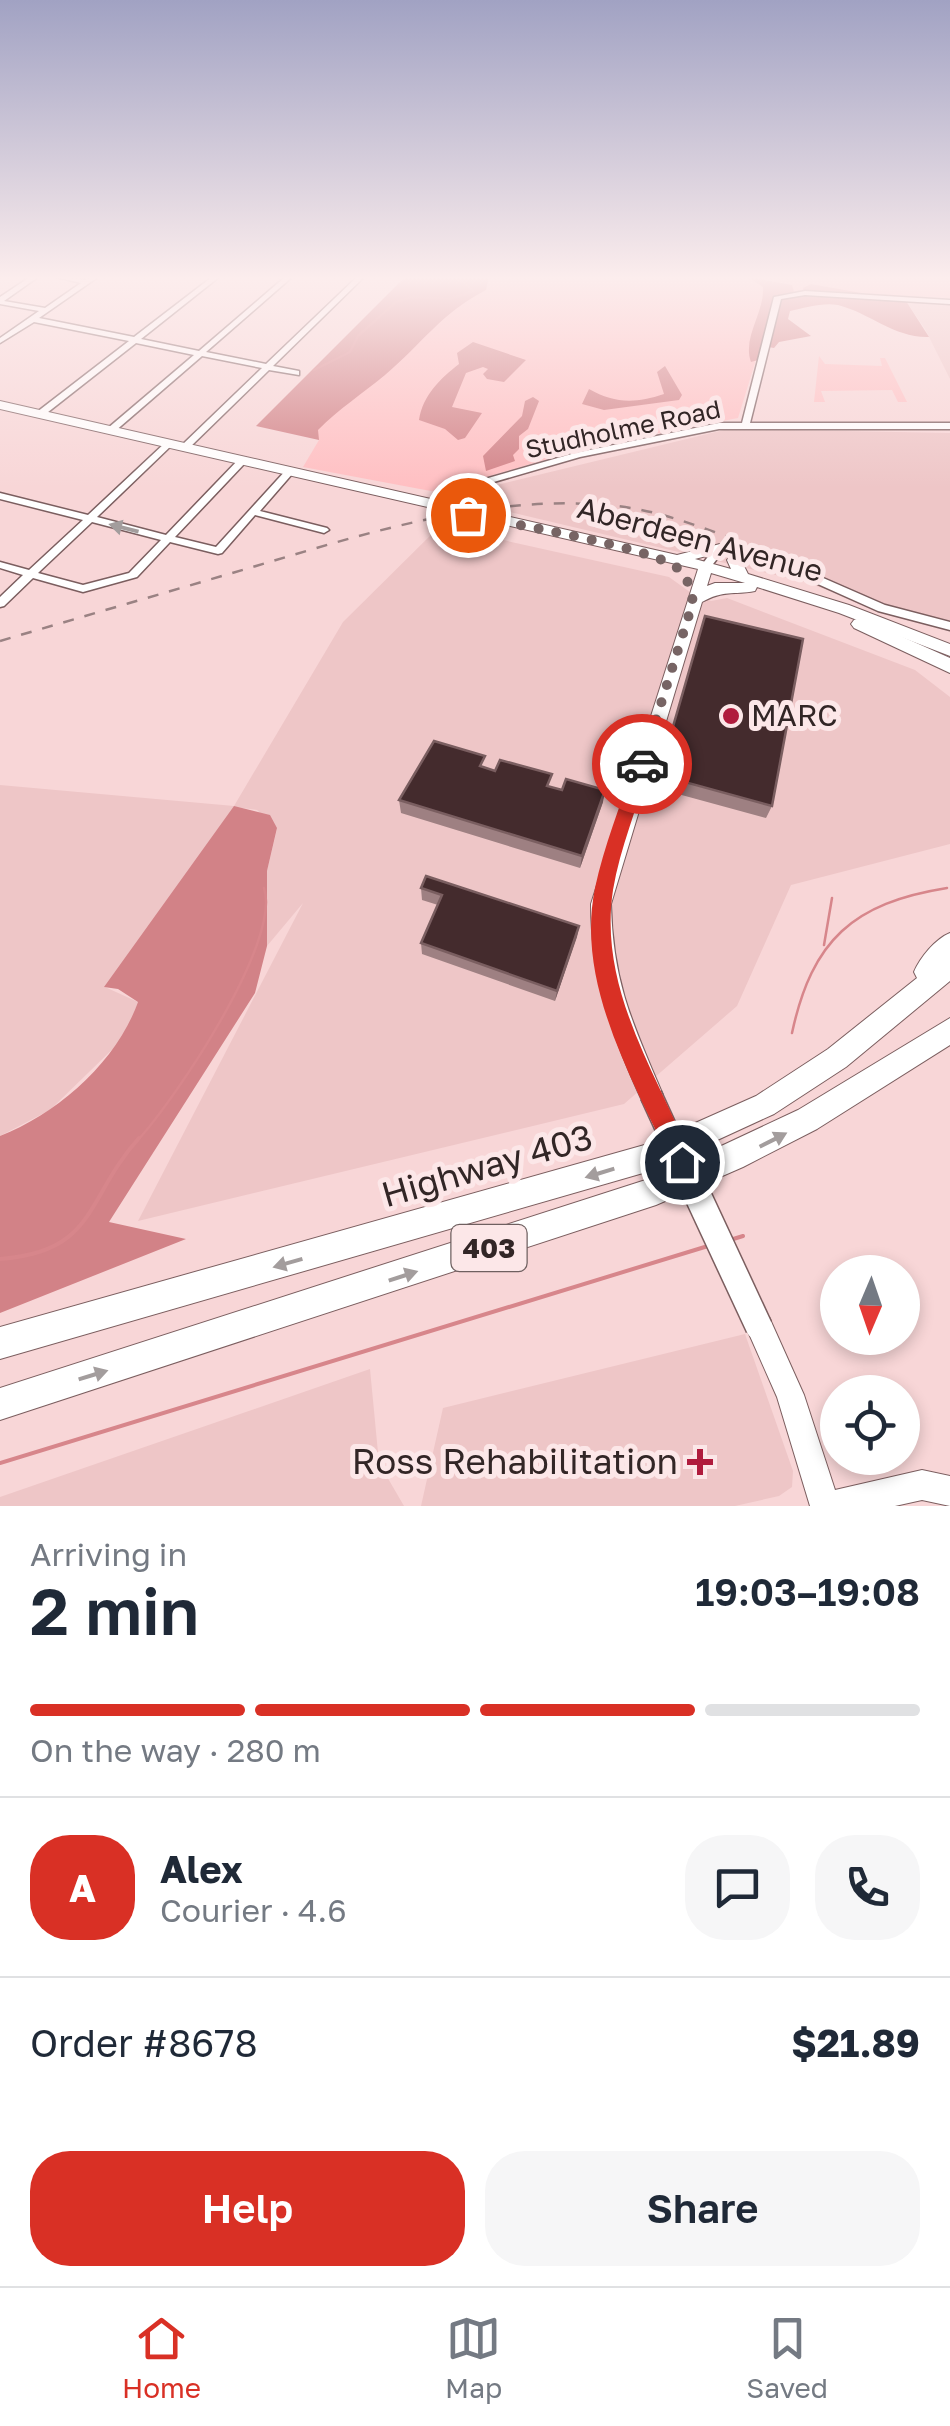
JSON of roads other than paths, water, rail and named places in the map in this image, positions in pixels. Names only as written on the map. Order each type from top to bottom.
[{"type":"highway","points":[[860,624],[950,666]]},
{"type":"highway","points":[[898,1010],[950,944]]},
{"type":"highway","name":"Highway 403","points":[[0,1343],[650,1157],[766,1105],[898,1010],[950,966]]},
{"type":"highway","name":"403","points":[[0,1404],[656,1191],[748,1152],[818,1116],[950,1030]]},
{"type":"main road","name":"Aberdeen Avenue","points":[[0,405],[676,562],[746,582],[950,654]]},
{"type":"main road","points":[[693,602],[686,577],[676,562],[720,548]]},
{"type":"main road","points":[[693,602],[715,588],[746,582],[733,562],[750,551]]},
{"type":"main road","points":[[704,570],[602,904],[600,942],[609,994],[651,1096],[790,1395],[828,1506],[922,1485],[950,1491]]},
{"type":"main road","name":"Aberdeen Avenue","points":[[746,582],[950,654]]},
{"type":"street","points":[[40,414],[127,347]]},
{"type":"street","points":[[172,347],[296,372]]},
{"type":"street","points":[[111,430],[208,347]]},
{"type":"street","points":[[185,447],[288,347]]},
{"type":"street","points":[[746,424],[765,347]]},
{"type":"street","name":"Studholme Road","points":[[430,504],[453,491],[578,455],[676,434],[746,424],[950,426]]},
{"type":"street","points":[[0,603],[168,444]]},
{"type":"street","points":[[0,565],[83,589],[136,574],[243,460]]},
{"type":"street","points":[[0,496],[218,552],[290,471]]},
{"type":"street","points":[[254,512],[324,530]]},
{"type":"street","points":[[704,570],[720,548],[750,551],[882,608],[950,626]]},
{"type":"waterway","points":[[314,370],[352,347]]},
{"type":"waterway","points":[[137,1141],[199,1057],[242,981],[265,912],[264,888]]},
{"type":"waterway","points":[[792,1033],[811,973],[842,931],[886,904],[947,888]]},
{"type":"waterway","points":[[824,945],[832,898]]},
{"type":"waterway","points":[[0,1259],[55,1246],[72,1233],[139,1138]]},
{"type":"waterway","points":[[730,1240],[743,1236]]},
{"type":"waterway","points":[[0,1463],[708,1246]]},
{"type":"railway","points":[[0,641],[342,541],[473,511],[561,503],[606,505],[670,517],[731,538]]},
{"type":"place","name":"MARC","points":[[731,716]]},
{"type":"place","name":"Ross Rehabilitation","points":[[700,1462]]}]
